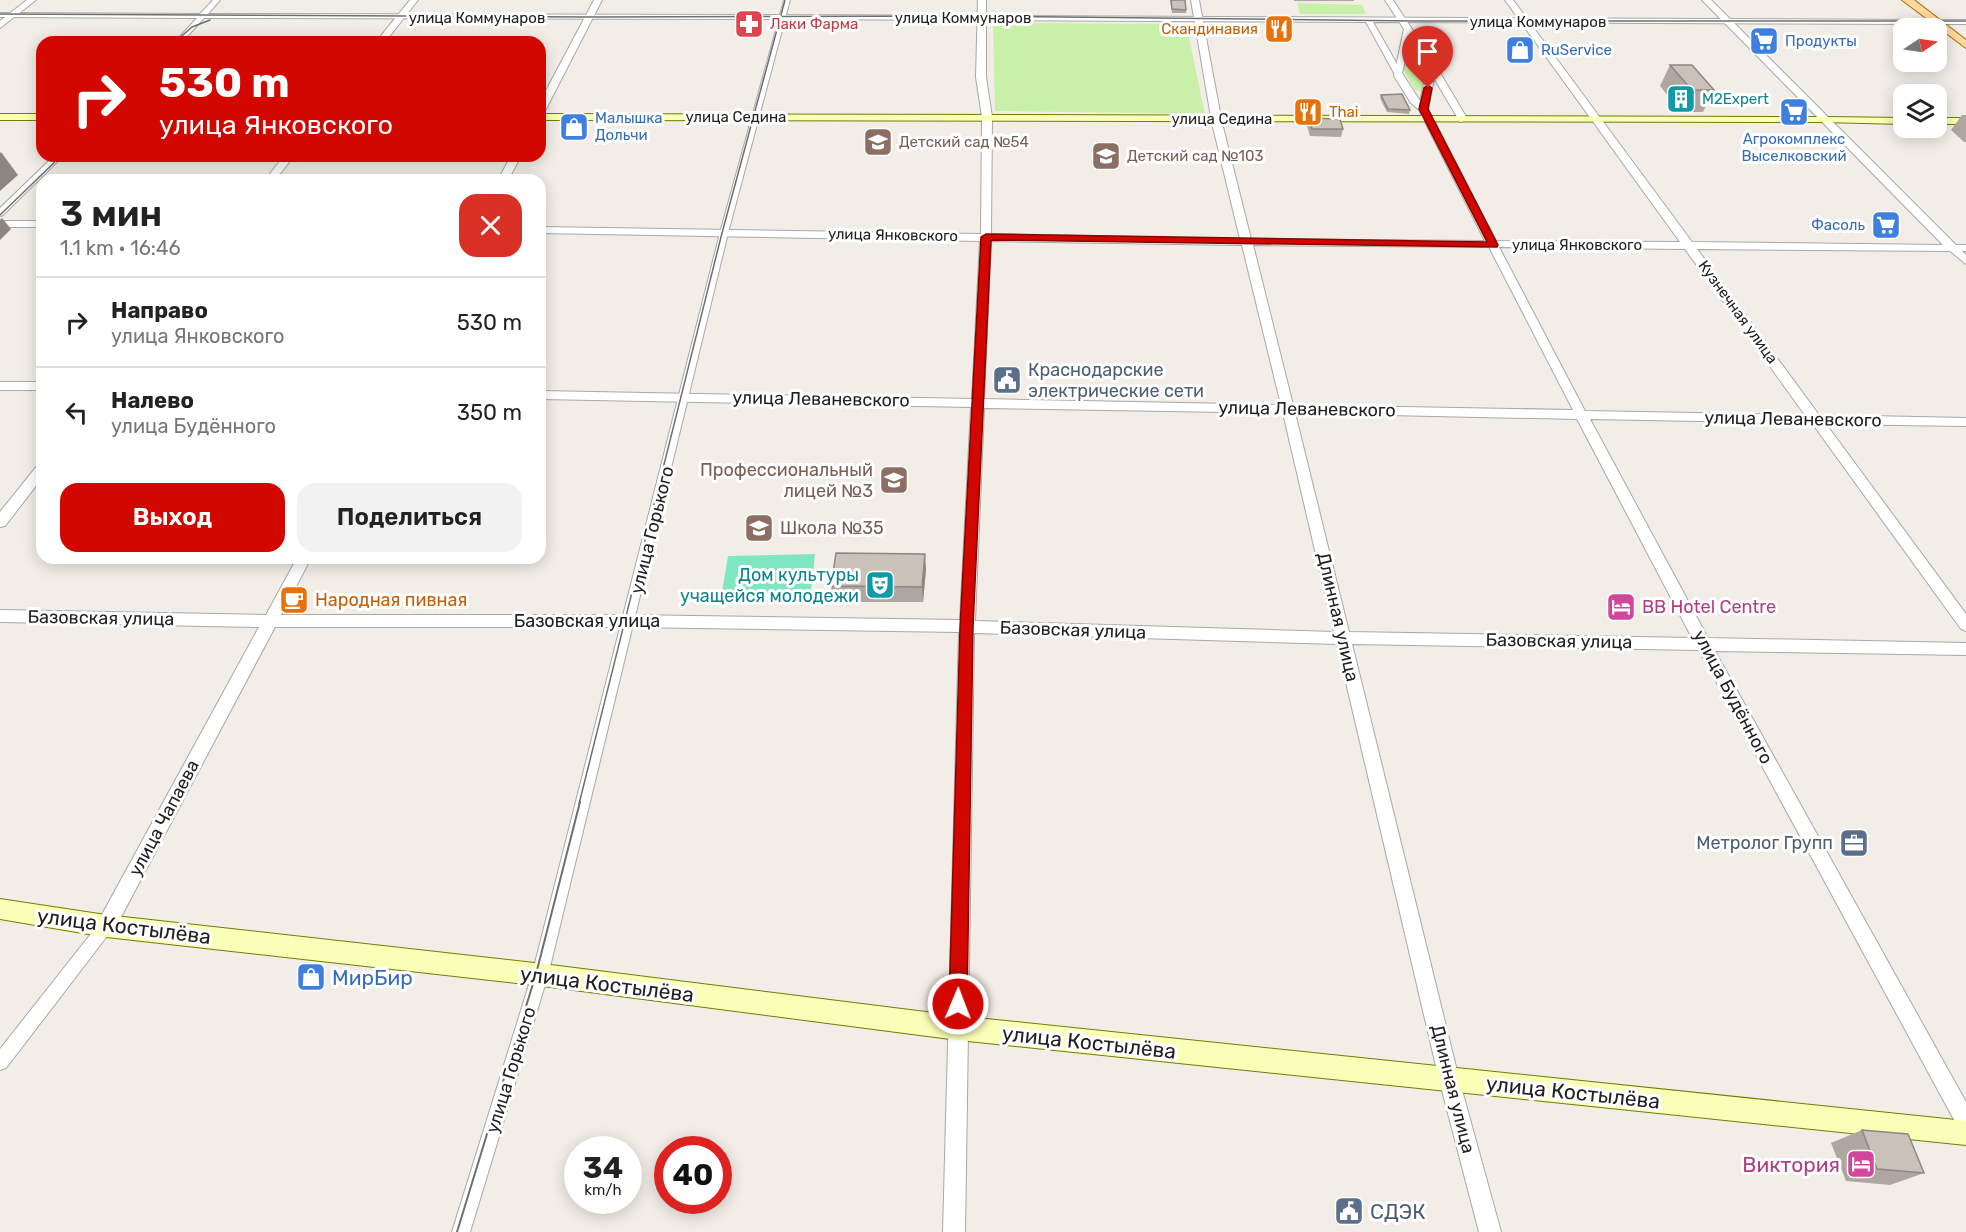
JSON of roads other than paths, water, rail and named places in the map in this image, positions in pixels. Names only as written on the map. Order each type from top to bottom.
[{"type":"main road","points":[[1896,0],[1922,18]]},
{"type":"main road","points":[[1907,0],[1925,18]]},
{"type":"main road","points":[[1947,34],[1966,45]]},
{"type":"main road","points":[[1947,38],[1966,54]]},
{"type":"main road","name":"улица Седина","points":[[546,117],[1216,119],[1426,115],[1463,120],[1893,121]]},
{"type":"main road","points":[[0,117],[36,117]]},
{"type":"main road","points":[[1947,121],[1966,121]]},
{"type":"main road","name":"улица Костылёва","points":[[0,909],[106,926],[540,975],[958,1028],[1966,1133]]},
{"type":"street","points":[[0,25],[32,0]]},
{"type":"street","points":[[183,36],[217,0]]},
{"type":"street","points":[[385,36],[414,0]]},
{"type":"street","points":[[546,100],[598,0]]},
{"type":"street","name":"улица Горького","points":[[461,1232],[540,975],[724,233],[787,0]]},
{"type":"street","points":[[954,1232],[967,627],[976,402],[986,237],[987,117],[981,77],[982,0]]},
{"type":"street","name":"Длинная улица","points":[[1195,0],[1216,119],[1449,1079],[1490,1232]]},
{"type":"street","points":[[1389,0],[1432,66],[1463,120]]},
{"type":"street","name":"Кузнечная улица","points":[[1509,0],[1599,120],[1966,625]]},
{"type":"street","points":[[1706,0],[1822,120],[1966,261]]},
{"type":"street","name":"улица Коммунаров","points":[[0,15],[980,17],[1369,21],[1406,25],[1526,22],[1893,25]]},
{"type":"street","name":"улица Будённого","points":[[1369,21],[1414,101],[1426,115],[1704,643],[1966,1122]]},
{"type":"street","name":"улица Коммунаров","points":[[1947,24],[1966,22]]},
{"type":"street","points":[[1398,73],[1406,25]]},
{"type":"street","points":[[1383,48],[1394,51],[1402,50]]},
{"type":"street","points":[[1426,115],[1432,66]]},
{"type":"street","points":[[40,174],[53,162]]},
{"type":"street","points":[[275,174],[284,162]]},
{"type":"street","points":[[0,213],[36,178]]},
{"type":"street","points":[[0,224],[36,224]]},
{"type":"street","name":"улица Янковского","points":[[546,230],[1246,242],[1966,248]]},
{"type":"street","points":[[0,386],[36,386]]},
{"type":"street","name":"улица Леваневского","points":[[546,395],[1966,422]]},
{"type":"street","points":[[0,522],[36,477]]},
{"type":"street","name":"улица Чапаева","points":[[0,1062],[106,926],[301,564]]},
{"type":"street","name":"Базовская улица","points":[[0,616],[271,621],[629,621],[967,627],[1343,638],[1966,649]]},
{"type":"tram line","points":[[781,17],[785,0]]},
{"type":"tram line","points":[[0,14],[781,17]]},
{"type":"tram line","points":[[781,17],[980,16],[1413,21],[1966,21]]},
{"type":"tram line","points":[[579,804],[722,233],[781,17]]},
{"type":"tram line","points":[[182,36],[192,27],[210,20]]},
{"type":"tram line","points":[[42,174],[55,162]]},
{"type":"tram line","points":[[0,215],[36,180]]},
{"type":"tram line","points":[[457,1232],[536,974],[580,802]]},
{"type":"place","name":"Лаки Фарма","points":[[749,24]]},
{"type":"place","name":"Скандинавия","points":[[1279,29]]},
{"type":"place","name":"Продукты","points":[[1764,41]]},
{"type":"place","name":"RuService","points":[[1520,50]]},
{"type":"place","name":"M2Expert","points":[[1681,99]]},
{"type":"place","name":"Thai","points":[[1308,112]]},
{"type":"place","name":"Агрокомплекс Выселковский","points":[[1794,112]]},
{"type":"place","name":"Малышка Дольчи","points":[[574,127]]},
{"type":"place","name":"Детский сад №54","points":[[878,142]]},
{"type":"place","name":"Детский сад №103","points":[[1106,156]]},
{"type":"place","name":"Фасоль","points":[[1886,225]]},
{"type":"place","name":"Краснодарские электрические сети","points":[[1007,380]]},
{"type":"place","name":"Профессиональный лицей №3","points":[[894,480]]},
{"type":"place","name":"Школа №35","points":[[759,528]]},
{"type":"place","name":"Дом культуры учащейся молодежи","points":[[880,585]]},
{"type":"place","name":"Народная пивная","points":[[294,600]]},
{"type":"place","name":"BB Hotel Centre","points":[[1621,607]]},
{"type":"place","name":"Метролог Групп","points":[[1854,843]]},
{"type":"place","name":"МирБир","points":[[311,977]]},
{"type":"place","name":"Виктория","points":[[1861,1164]]},
{"type":"place","name":"СДЭК","points":[[1349,1211]]}]
